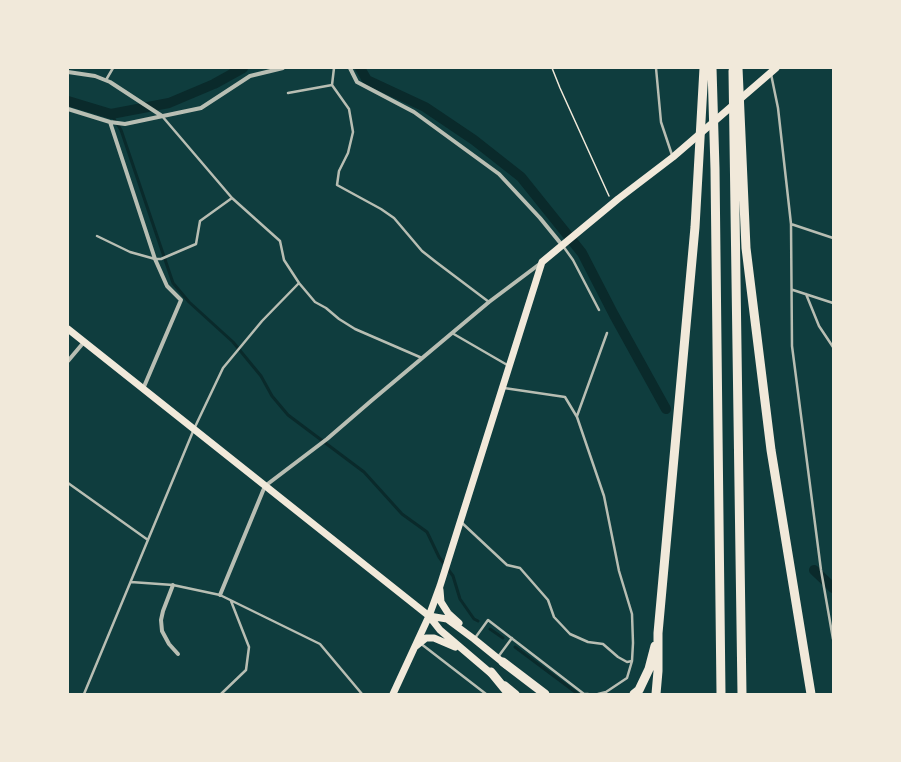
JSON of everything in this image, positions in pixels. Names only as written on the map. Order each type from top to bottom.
[{"type":"highway","points":[[656,694],[658,671],[658,633],[686,337],[699,170],[704,68]]},
{"type":"highway","points":[[712,68],[715,169],[721,694]]},
{"type":"highway","points":[[733,68],[742,694]]},
{"type":"highway","points":[[738,68],[743,152],[746,248],[771,450],[811,694]]},
{"type":"highway","points":[[634,694],[639,690],[649,669],[658,633]]},
{"type":"highway","points":[[500,660],[545,694]]},
{"type":"highway","points":[[491,672],[509,694]]},
{"type":"main road","points":[[393,694],[417,645],[448,563],[504,388],[542,262],[612,204],[673,157],[773,70]]},
{"type":"main road","points":[[68,329],[429,616],[440,630],[516,694]]},
{"type":"main road","points":[[440,586],[441,602],[448,613],[474,639]]},
{"type":"main road","points":[[429,616],[447,619],[542,694]]},
{"type":"main road","points":[[417,645],[426,638],[434,638],[468,654]]},
{"type":"street","points":[[68,109],[111,123],[122,124],[201,108],[250,76],[283,68]]},
{"type":"street","points":[[350,68],[357,82],[414,112],[499,174],[540,218],[563,246]]},
{"type":"street","points":[[68,72],[95,76],[106,80],[162,116]]},
{"type":"street","points":[[111,123],[155,259],[168,286],[181,300],[143,389]]},
{"type":"street","points":[[220,595],[265,486],[320,445],[489,302],[542,262]]},
{"type":"street","points":[[68,361],[84,342]]},
{"type":"street","points":[[173,585],[161,620],[162,631],[169,644],[178,654]]},
{"type":"lane","points":[[106,80],[113,68]]},
{"type":"lane","points":[[334,68],[332,85],[349,109],[353,132],[348,153],[339,171],[337,185],[381,209],[394,218],[427,254],[489,302]]},
{"type":"lane","points":[[656,68],[661,122],[673,157]]},
{"type":"lane","points":[[773,70],[791,224],[793,290],[792,346],[821,570],[833,639]]},
{"type":"lane","points":[[288,94],[332,85]]},
{"type":"lane","points":[[162,116],[232,198],[280,241],[284,260],[299,283],[315,302],[356,329],[422,358]]},
{"type":"lane","points":[[97,236],[130,252],[155,259],[161,259],[196,244],[200,221],[232,198]]},
{"type":"lane","points":[[791,224],[833,238]]},
{"type":"lane","points":[[563,246],[573,260],[599,310]]},
{"type":"lane","points":[[84,694],[194,429],[223,368],[299,283]]},
{"type":"lane","points":[[793,290],[833,303]]},
{"type":"lane","points":[[806,294],[819,326],[833,347]]},
{"type":"lane","points":[[452,333],[510,367]]},
{"type":"lane","points":[[577,417],[607,333]]},
{"type":"lane","points":[[504,388],[565,397],[577,417],[604,496],[619,571],[632,614],[632,661],[627,678],[606,692],[598,694]]},
{"type":"lane","points":[[68,483],[148,540]]},
{"type":"lane","points":[[461,522],[507,564],[520,568],[548,600],[554,618],[570,634],[588,642],[603,644],[618,657],[628,662],[632,661]]},
{"type":"lane","points":[[131,582],[173,585],[220,595],[320,644],[362,694]]},
{"type":"lane","points":[[221,694],[246,670],[249,647],[231,601]]},
{"type":"lane","points":[[474,639],[488,620],[584,694],[588,694]]},
{"type":"lane","points":[[500,660],[512,638]]},
{"type":"lane","points":[[417,645],[486,694]]},
{"type":"path","points":[[552,68],[612,204]]},
{"type":"waterway","points":[[68,101],[111,114],[169,103],[214,84],[243,68]]},
{"type":"waterway","points":[[360,68],[367,80],[425,107],[474,140],[521,177],[582,253],[614,315],[666,409]]},
{"type":"waterway","points":[[111,114],[121,130],[173,283],[189,302],[233,342],[261,376],[272,396],[288,415],[364,472],[402,514],[427,532],[439,557],[453,576],[460,599],[474,619],[478,621]]},
{"type":"waterway","points":[[814,570],[833,588]]},
{"type":"waterway","points":[[490,629],[503,638]]},
{"type":"waterway","points":[[515,647],[578,694]]}]
